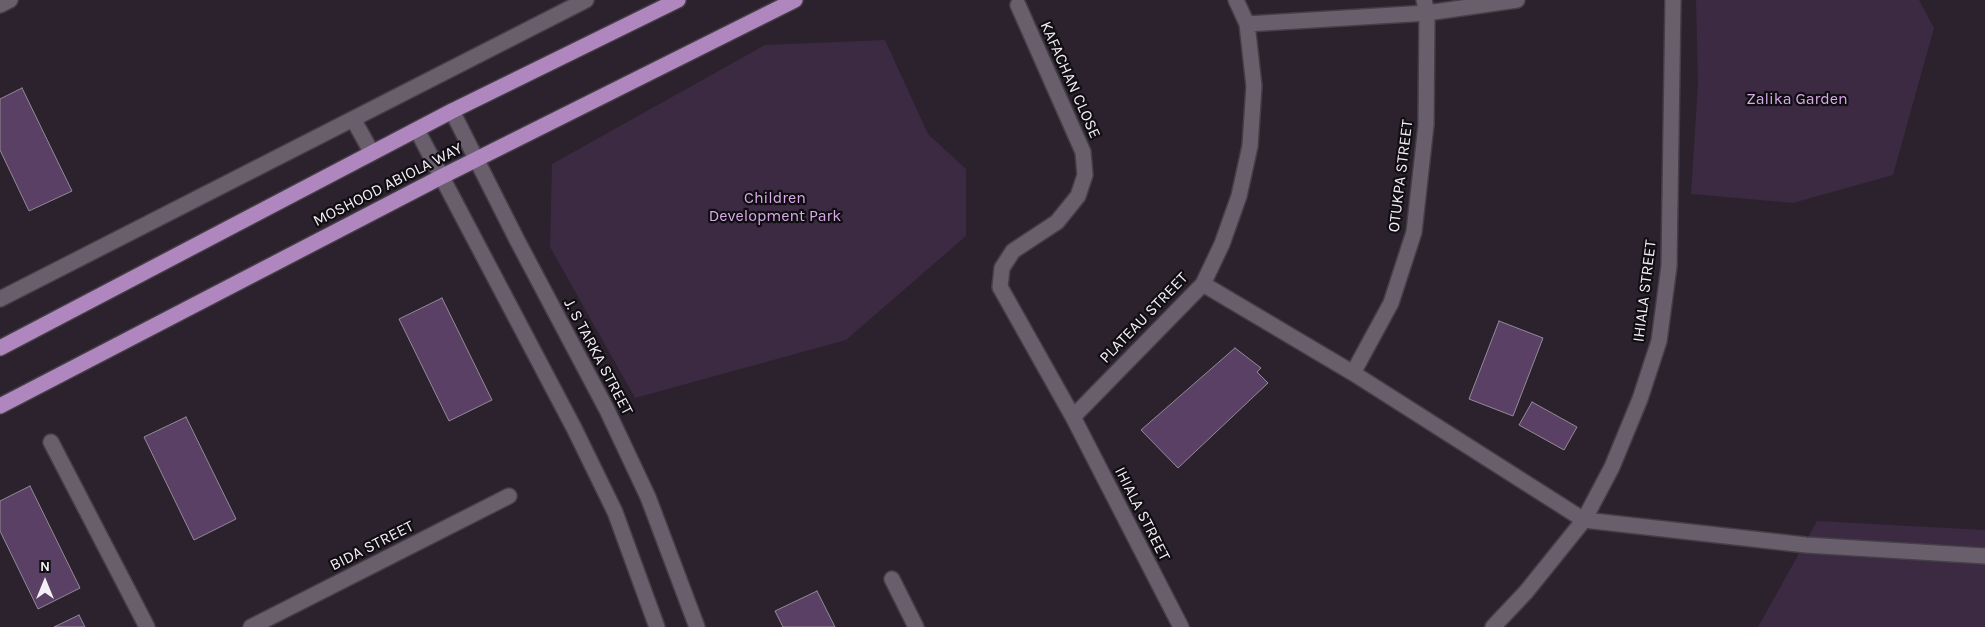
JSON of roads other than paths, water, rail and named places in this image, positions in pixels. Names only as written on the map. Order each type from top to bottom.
[{"type":"main road","points":[[0,348],[659,4],[678,0]]},
{"type":"main road","name":"MOSHOOD ABIOLA WAY","points":[[0,406],[476,159],[795,0]]},
{"type":"street","points":[[0,5],[10,0]]},
{"type":"street","points":[[0,299],[586,0]]},
{"type":"street","name":"PLATEAU STREET","points":[[1072,417],[1203,284],[1222,244],[1236,204],[1250,146],[1254,86],[1247,24],[1236,0]]},
{"type":"street","points":[[1247,24],[1517,0]]},
{"type":"street","name":"IHIALA STREET","points":[[1494,627],[1526,592],[1584,520],[1612,467],[1640,399],[1659,341],[1669,266],[1673,0]]},
{"type":"street","name":"KAFACHAN CLOSE","points":[[1018,5],[1083,152],[1085,175],[1078,196],[1057,222],[1013,251],[1002,268],[1000,286],[1072,417]]},
{"type":"street","name":"OTUKPA STREET","points":[[1353,374],[1391,303],[1414,232],[1426,125],[1426,7]]},
{"type":"street","name":"J. S TARKA STREET","points":[[452,111],[517,240],[611,418],[648,497],[697,627]]},
{"type":"street","points":[[353,119],[372,153]]},
{"type":"street","points":[[417,130],[574,428],[615,512],[657,627]]},
{"type":"street","points":[[1203,284],[1353,374],[1584,520],[1806,546],[1985,556]]},
{"type":"street","name":"IHIALA STREET","points":[[1072,417],[1181,627]]},
{"type":"street","points":[[52,442],[147,627]]},
{"type":"street","name":"BIDA STREET","points":[[251,627],[509,496]]},
{"type":"street","points":[[892,579],[916,627]]},
{"type":"park label","name":"Zalika Garden","points":[[1797,99]]},
{"type":"park label","name":"Children Development Park","points":[[775,207]]}]
